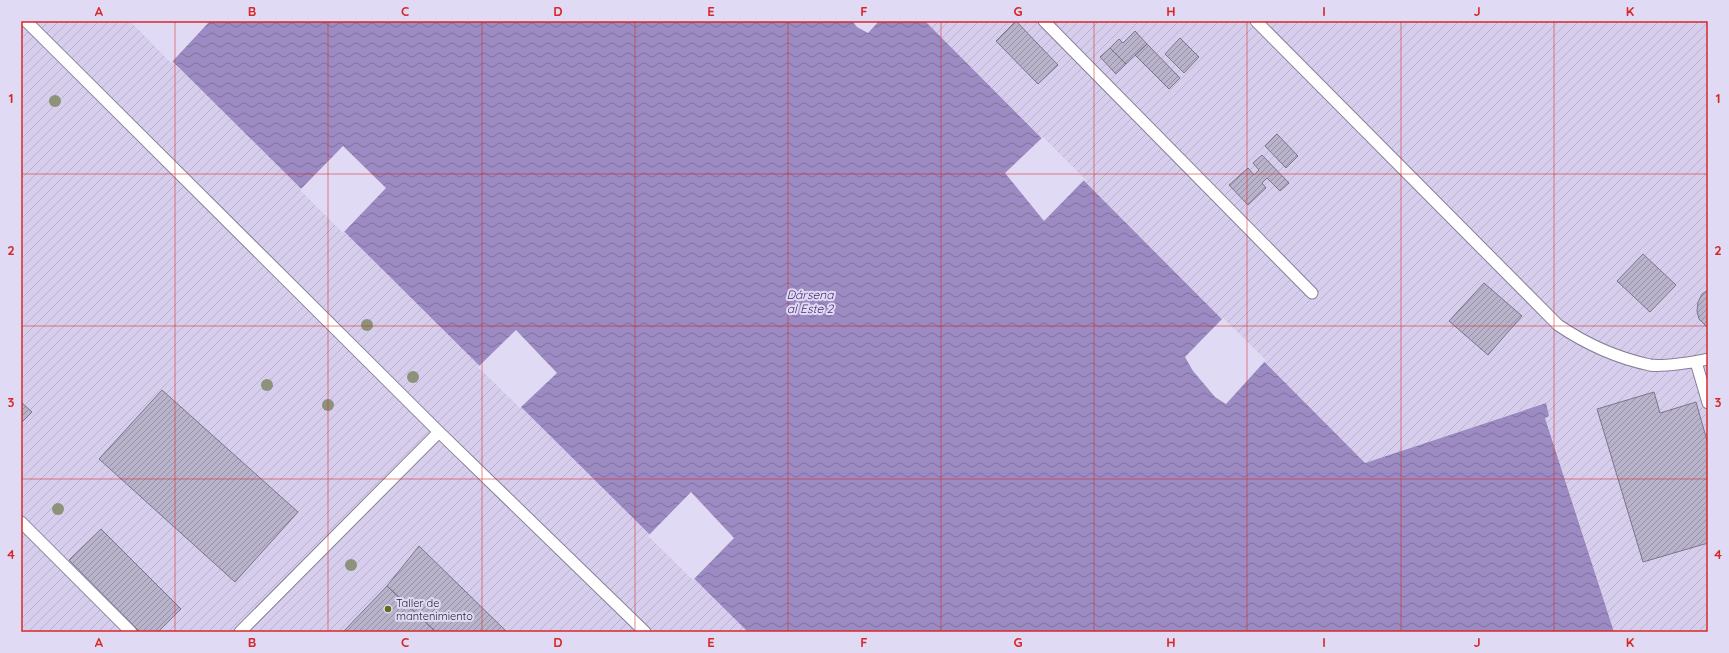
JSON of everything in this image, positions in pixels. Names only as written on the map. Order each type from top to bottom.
[{"type":"lane","points":[[26,21],[439,432],[645,632]]},
{"type":"lane","points":[[1044,21],[1312,293]]},
{"type":"lane","points":[[1256,21],[1558,325],[1578,338],[1602,350],[1652,365],[1696,362],[1708,359]]},
{"type":"lane","points":[[1696,362],[1708,403]]},
{"type":"lane","points":[[240,632],[439,432]]},
{"type":"lane","points":[[21,522],[131,632]]},
{"type":"shaded area","points":[[21,21],[132,21],[748,632],[26,632],[21,627]]},
{"type":"shaded area","points":[[925,21],[1708,21],[1708,632],[1614,632],[1545,417],[1545,403],[1365,463]]},
{"type":"water","name":"Dársena al Este 2","points":[[132,21],[925,21],[1365,463],[1546,403],[1549,416],[1545,418],[1614,632],[748,632]]},
{"type":"pier","points":[[130,21],[210,21],[171,63]]},
{"type":"pier","points":[[852,21],[879,21],[868,33],[857,27]]},
{"type":"pier","points":[[1043,137],[1085,179],[1044,221],[1005,173]]},
{"type":"pier","points":[[343,146],[386,188],[343,233],[300,190]]},
{"type":"pier","points":[[1223,318],[1266,360],[1226,404],[1215,397],[1193,371],[1185,357]]},
{"type":"pier","points":[[516,330],[557,373],[520,408],[478,367]]},
{"type":"pier","points":[[691,492],[734,538],[693,580],[648,536]]},
{"type":"building","points":[[1016,21],[1058,65],[1038,84],[996,41]]},
{"type":"building","points":[[1135,31],[1147,44],[1126,64],[1110,48],[1119,39],[1123,43]]},
{"type":"building","points":[[1180,38],[1199,57],[1184,73],[1165,54]]},
{"type":"building","points":[[1147,44],[1180,78],[1169,89],[1135,55]]},
{"type":"building","points":[[1110,48],[1126,64],[1116,74],[1100,57]]},
{"type":"building","points":[[1277,134],[1298,156],[1286,168],[1265,146]]},
{"type":"building","points":[[1262,155],[1289,183],[1280,191],[1267,178],[1262,183],[1266,188],[1248,205],[1229,185],[1248,168],[1254,175],[1259,170],[1253,163]]},
{"type":"building","points":[[1643,254],[1676,285],[1650,312],[1617,281]]},
{"type":"building","points":[[1484,283],[1522,316],[1488,355],[1449,321]]},
{"type":"building","points":[[1708,290],[1708,328],[1699,319],[1697,311],[1698,302],[1702,294]]},
{"type":"building","points":[[162,390],[298,512],[235,582],[99,459]]},
{"type":"building","points":[[1654,392],[1660,413],[1696,402],[1708,444],[1708,543],[1643,562],[1597,409]]},
{"type":"building","points":[[21,402],[32,412],[21,423]]},
{"type":"building","points":[[101,529],[181,609],[158,632],[140,632],[69,560]]},
{"type":"building","points":[[419,546],[507,632],[436,632],[387,586]]},
{"type":"building","name":"Taller de mantenimiento","points":[[387,586],[436,632],[343,632]]},
{"type":"place","name":"Taller de mantenimiento","points":[[388,609]]}]
